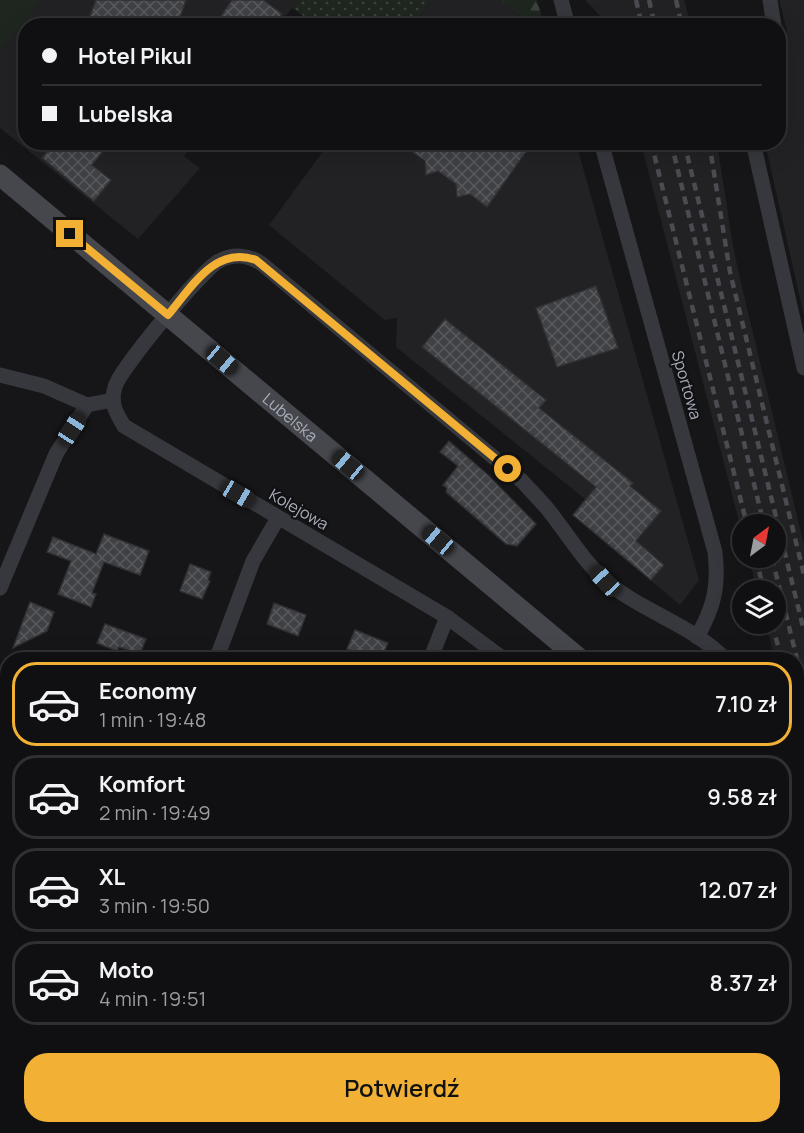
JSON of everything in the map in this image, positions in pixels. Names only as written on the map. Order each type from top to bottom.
[{"type":"main road","name":"Lubelska","points":[[0,175],[571,652]]},
{"type":"street","points":[[561,0],[566,18]]},
{"type":"street","points":[[770,0],[773,18]]},
{"type":"street","name":"Sportowa","points":[[602,150],[715,552],[716,593],[708,619],[697,637]]},
{"type":"street","points":[[755,150],[804,368]]},
{"type":"street","points":[[0,375],[44,386],[87,405],[112,400],[120,375],[199,279],[217,261],[230,256],[244,255],[256,260],[522,482],[548,510],[585,559],[605,581],[631,600],[697,637],[718,652]]},
{"type":"street","name":"Kolejowa","points":[[112,400],[115,412],[124,426],[447,617],[494,652]]},
{"type":"street","points":[[0,588],[56,454],[87,405]]},
{"type":"street","points":[[219,652],[253,561],[278,518]]},
{"type":"street","points":[[433,652],[447,617]]},
{"type":"shaded area","points":[[43,0],[298,0],[284,18],[28,18]]},
{"type":"shaded area","points":[[432,0],[499,0],[523,18],[420,18]]},
{"type":"shaded area","points":[[585,0],[684,0],[689,18],[602,18]]},
{"type":"shaded area","points":[[779,0],[804,0],[804,316],[767,150],[786,150],[787,31],[786,18],[784,18]]},
{"type":"shaded area","points":[[18,30],[18,142],[0,128],[0,51]]},
{"type":"shaded area","points":[[27,150],[189,150],[184,156],[200,168],[138,239]]},
{"type":"shaded area","points":[[324,150],[578,150],[699,580],[680,605],[572,515],[585,499],[396,347],[397,318],[385,320],[269,225]]},
{"type":"shaded area","points":[[643,150],[718,150],[741,283],[804,545],[804,652],[773,652],[768,634],[786,634],[786,580],[754,580],[751,568],[786,568],[786,514],[737,514]]},
{"type":"green space","points":[[0,0],[43,0],[28,18],[18,18],[18,30],[0,51]]},
{"type":"green space","points":[[298,0],[432,0],[419,18],[307,18],[292,8]]},
{"type":"green space","points":[[499,0],[537,0],[542,18],[523,18]]},
{"type":"building","points":[[96,0],[186,0],[180,18],[89,18]]},
{"type":"building","points":[[232,0],[263,0],[282,14],[279,18],[220,18]]},
{"type":"building","points":[[48,150],[104,150],[92,165],[111,180],[94,201],[42,158]]},
{"type":"building","points":[[410,150],[527,150],[487,207],[470,194],[457,197],[456,184],[438,171],[426,175],[425,161]]},
{"type":"building","points":[[596,286],[618,348],[557,367],[536,308]]},
{"type":"building","points":[[445,319],[546,400],[539,408],[633,483],[630,486],[661,511],[636,541],[664,565],[651,580],[573,515],[596,487],[422,347]]},
{"type":"building","points":[[449,441],[488,475],[536,524],[517,546],[506,544],[446,492],[447,488],[443,485],[458,466],[440,452]]},
{"type":"building","points":[[104,534],[149,551],[140,575],[104,562],[92,593],[96,594],[91,607],[58,594],[71,561],[47,552],[53,537],[96,554]]},
{"type":"building","points":[[190,564],[211,572],[208,580],[210,581],[202,599],[180,591]]},
{"type":"building","points":[[30,602],[54,612],[47,631],[13,648]]},
{"type":"building","points":[[274,603],[306,615],[298,636],[267,624]]},
{"type":"building","points":[[105,624],[146,639],[141,652],[119,647],[117,651],[97,643]]},
{"type":"building","points":[[355,630],[388,643],[384,652],[355,652],[347,649]]},
{"type":"railway","points":[[636,0],[640,18]]},
{"type":"railway","points":[[649,0],[653,18]]},
{"type":"railway","points":[[676,0],[680,18]]},
{"type":"railway","points":[[653,150],[744,514]]},
{"type":"railway","points":[[673,150],[761,514]]},
{"type":"railway","points":[[686,150],[804,631]]},
{"type":"railway","points":[[710,150],[730,272],[804,575]]},
{"type":"railway","points":[[758,568],[761,580]]},
{"type":"railway","points":[[774,568],[795,652]]},
{"type":"railway","points":[[775,634],[780,652]]},
{"type":"route","points":[[70,234],[168,315],[217,261],[230,256],[244,255],[256,260],[508,469]]}]
